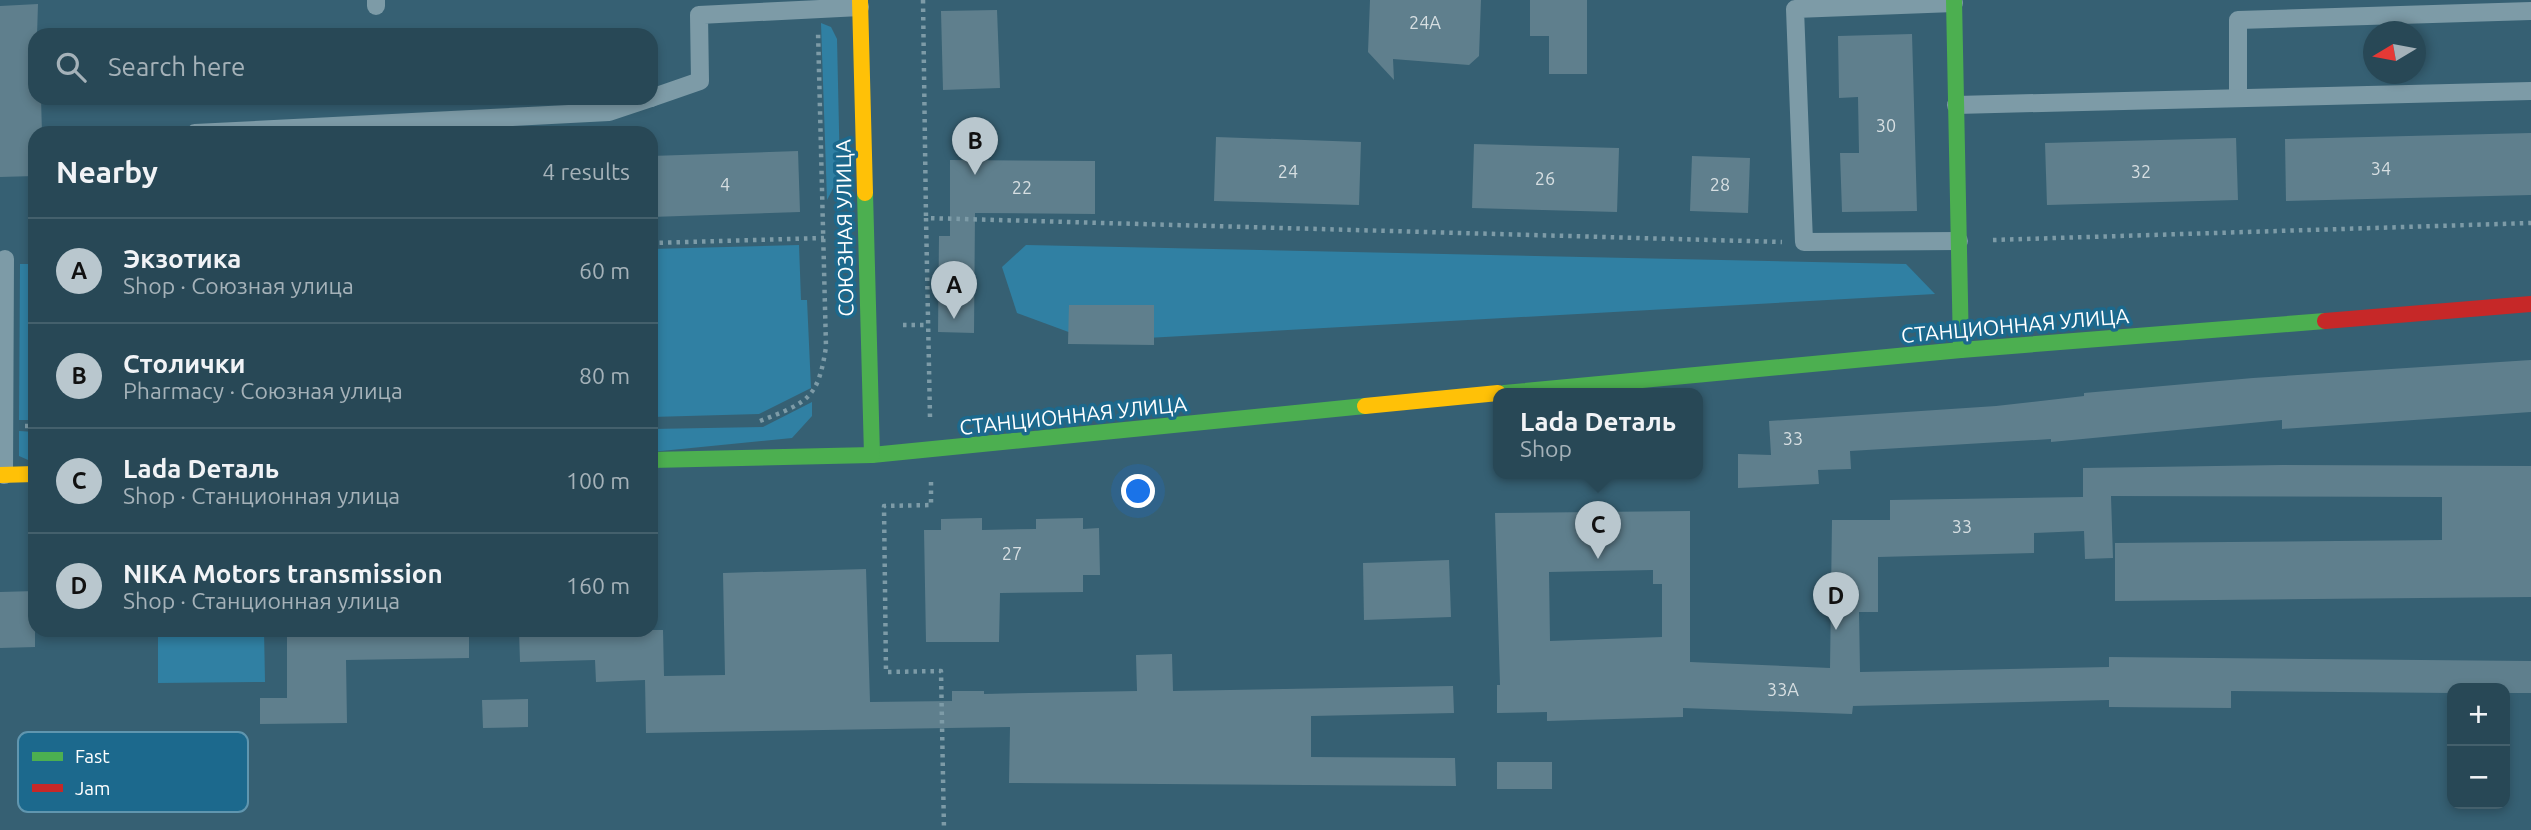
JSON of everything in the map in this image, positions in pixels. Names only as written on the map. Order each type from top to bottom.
[{"type":"main road","points":[[1954,2],[1961,350]]},
{"type":"main road","name":"СОЮЗНАЯ УЛИЦА","points":[[860,4],[872,455]]},
{"type":"main road","name":"СТАНЦИОННАЯ УЛИЦА","points":[[1557,388],[1961,350],[2531,304]]},
{"type":"main road","name":"СТАНЦИОННАЯ УЛИЦА","points":[[658,460],[931,451],[1493,394]]},
{"type":"main road","points":[[2,475],[28,474]]},
{"type":"lane","points":[[1954,2],[1795,9],[1804,242],[1959,241]]},
{"type":"lane","points":[[658,96],[700,81],[699,15],[860,4]]},
{"type":"lane","points":[[2238,98],[2238,20],[2531,11]]},
{"type":"lane","points":[[1956,105],[2531,91]]},
{"type":"lane","points":[[333,126],[610,112],[630,105]]},
{"type":"lane","points":[[2,475],[5,259]]},
{"type":"path","points":[[923,0],[931,505],[884,506],[886,672],[941,671],[944,830]]},
{"type":"path","points":[[748,421],[762,421],[814,394],[821,380],[826,347],[817,9]]},
{"type":"path","points":[[926,218],[1804,242]]},
{"type":"path","points":[[1959,241],[2531,223]]},
{"type":"path","points":[[658,243],[824,238]]},
{"type":"shaded area","points":[[821,23],[831,27],[837,39],[840,175],[827,200]]},
{"type":"shaded area","points":[[799,245],[801,300],[807,300],[811,388],[759,414],[658,417],[658,249]]},
{"type":"shaded area","points":[[1026,245],[1906,264],[1935,294],[1093,341],[1017,313],[1002,267]]},
{"type":"shaded area","points":[[20,264],[28,264],[28,420],[19,420]]},
{"type":"shaded area","points":[[812,402],[812,416],[792,438],[658,451],[658,429],[763,427]]},
{"type":"shaded area","points":[[19,431],[28,432],[28,460],[19,456]]},
{"type":"shaded area","points":[[158,637],[264,637],[265,682],[158,683]]},
{"type":"building","points":[[1370,0],[1481,0],[1479,56],[1469,65],[1393,59],[1394,80],[1368,52]]},
{"type":"building","points":[[1530,0],[1587,0],[1587,74],[1549,74],[1549,36],[1530,36]]},
{"type":"building","points":[[38,4],[37,28],[28,28],[28,105],[41,105],[42,126],[28,126],[28,176],[0,177],[0,6]]},
{"type":"building","points":[[997,10],[1000,88],[943,90],[941,11]]},
{"type":"building","points":[[1912,34],[1917,211],[1842,212],[1840,153],[1859,153],[1858,97],[1839,98],[1838,36]]},
{"type":"building","points":[[2531,133],[2531,195],[2286,201],[2285,139]]},
{"type":"building","points":[[1216,137],[1361,142],[1359,205],[1214,201]]},
{"type":"building","points":[[2236,138],[2238,200],[2047,205],[2045,143]]},
{"type":"building","points":[[1474,144],[1619,148],[1617,212],[1472,208]]},
{"type":"building","points":[[798,151],[800,212],[658,217],[658,156]]},
{"type":"building","points":[[1692,156],[1750,158],[1748,213],[1690,211]]},
{"type":"building","points":[[950,160],[1095,161],[1095,214],[975,213],[974,333],[938,332],[939,236],[950,236]]},
{"type":"building","points":[[1069,305],[1154,305],[1154,345],[1068,344]]},
{"type":"building","points":[[2531,360],[2531,412],[2282,429],[2282,420],[2051,442],[2051,439],[1850,451],[1851,469],[1818,470],[1819,484],[1738,488],[1738,454],[1771,455],[1769,421],[1996,406],[2084,396],[2084,393],[2253,378]]},
{"type":"building","points":[[2282,465],[2531,466],[2531,597],[2115,601],[2115,543],[2442,540],[2442,497],[2111,496],[2113,558],[2085,559],[2084,531],[2034,533],[2034,553],[1878,557],[1878,612],[1859,612],[1860,672],[2109,667],[2109,657],[2531,661],[2531,693],[2510,693],[2510,683],[2447,683],[2447,693],[2231,691],[2231,708],[2109,707],[2109,700],[1853,706],[1852,714],[1683,708],[1683,717],[1547,721],[1547,712],[1497,713],[1497,685],[1500,685],[1495,513],[1690,511],[1690,662],[1830,668],[1832,520],[1890,520],[1890,500],[2083,497],[2083,468]],"holes":[[[1653,570],[1653,584],[1662,584],[1662,637],[1550,641],[1549,572]]]},
{"type":"building","points":[[982,518],[982,530],[1036,529],[1036,519],[1083,518],[1083,529],[1099,528],[1100,575],[1083,575],[1083,592],[1000,593],[999,642],[926,642],[924,530],[941,530],[941,519]]},
{"type":"building","points":[[1449,560],[1451,617],[1364,620],[1363,563]]},
{"type":"building","points":[[866,569],[870,702],[952,701],[952,691],[984,691],[984,694],[1137,691],[1136,655],[1172,654],[1173,691],[1453,686],[1454,713],[1311,716],[1311,757],[1455,758],[1456,786],[1009,783],[1010,727],[646,733],[645,680],[596,682],[595,660],[520,662],[519,637],[658,637],[658,630],[663,630],[664,676],[725,675],[723,573]]},
{"type":"building","points":[[28,591],[28,637],[35,637],[35,647],[0,648],[0,592]]},
{"type":"building","points":[[287,637],[469,637],[469,658],[346,660],[347,723],[260,724],[260,698],[287,698]]},
{"type":"building","points":[[528,699],[528,727],[483,728],[482,700]]},
{"type":"building","points":[[1497,762],[1552,762],[1552,789],[1497,789]]},
{"type":"traffic: fast","points":[[1954,0],[1961,350]]},
{"type":"traffic: fast","points":[[658,460],[872,455],[865,193]]},
{"type":"traffic: fast","points":[[1557,388],[1961,350],[2325,321]]},
{"type":"traffic: fast","points":[[872,455],[1365,406]]},
{"type":"traffic: slow","points":[[860,0],[865,193]]},
{"type":"traffic: slow","points":[[1365,406],[1493,393]]},
{"type":"traffic: slow","points":[[0,475],[28,474]]},
{"type":"traffic: jam","points":[[2325,321],[2531,304]]},
{"type":"place","name":"Столички","points":[[975,175]]},
{"type":"place","name":"Экзотика","points":[[954,319]]},
{"type":"place","name":"Lada Dеталь","points":[[1598,559]]},
{"type":"place","name":"NIKA Motors transmission","points":[[1836,630]]}]
